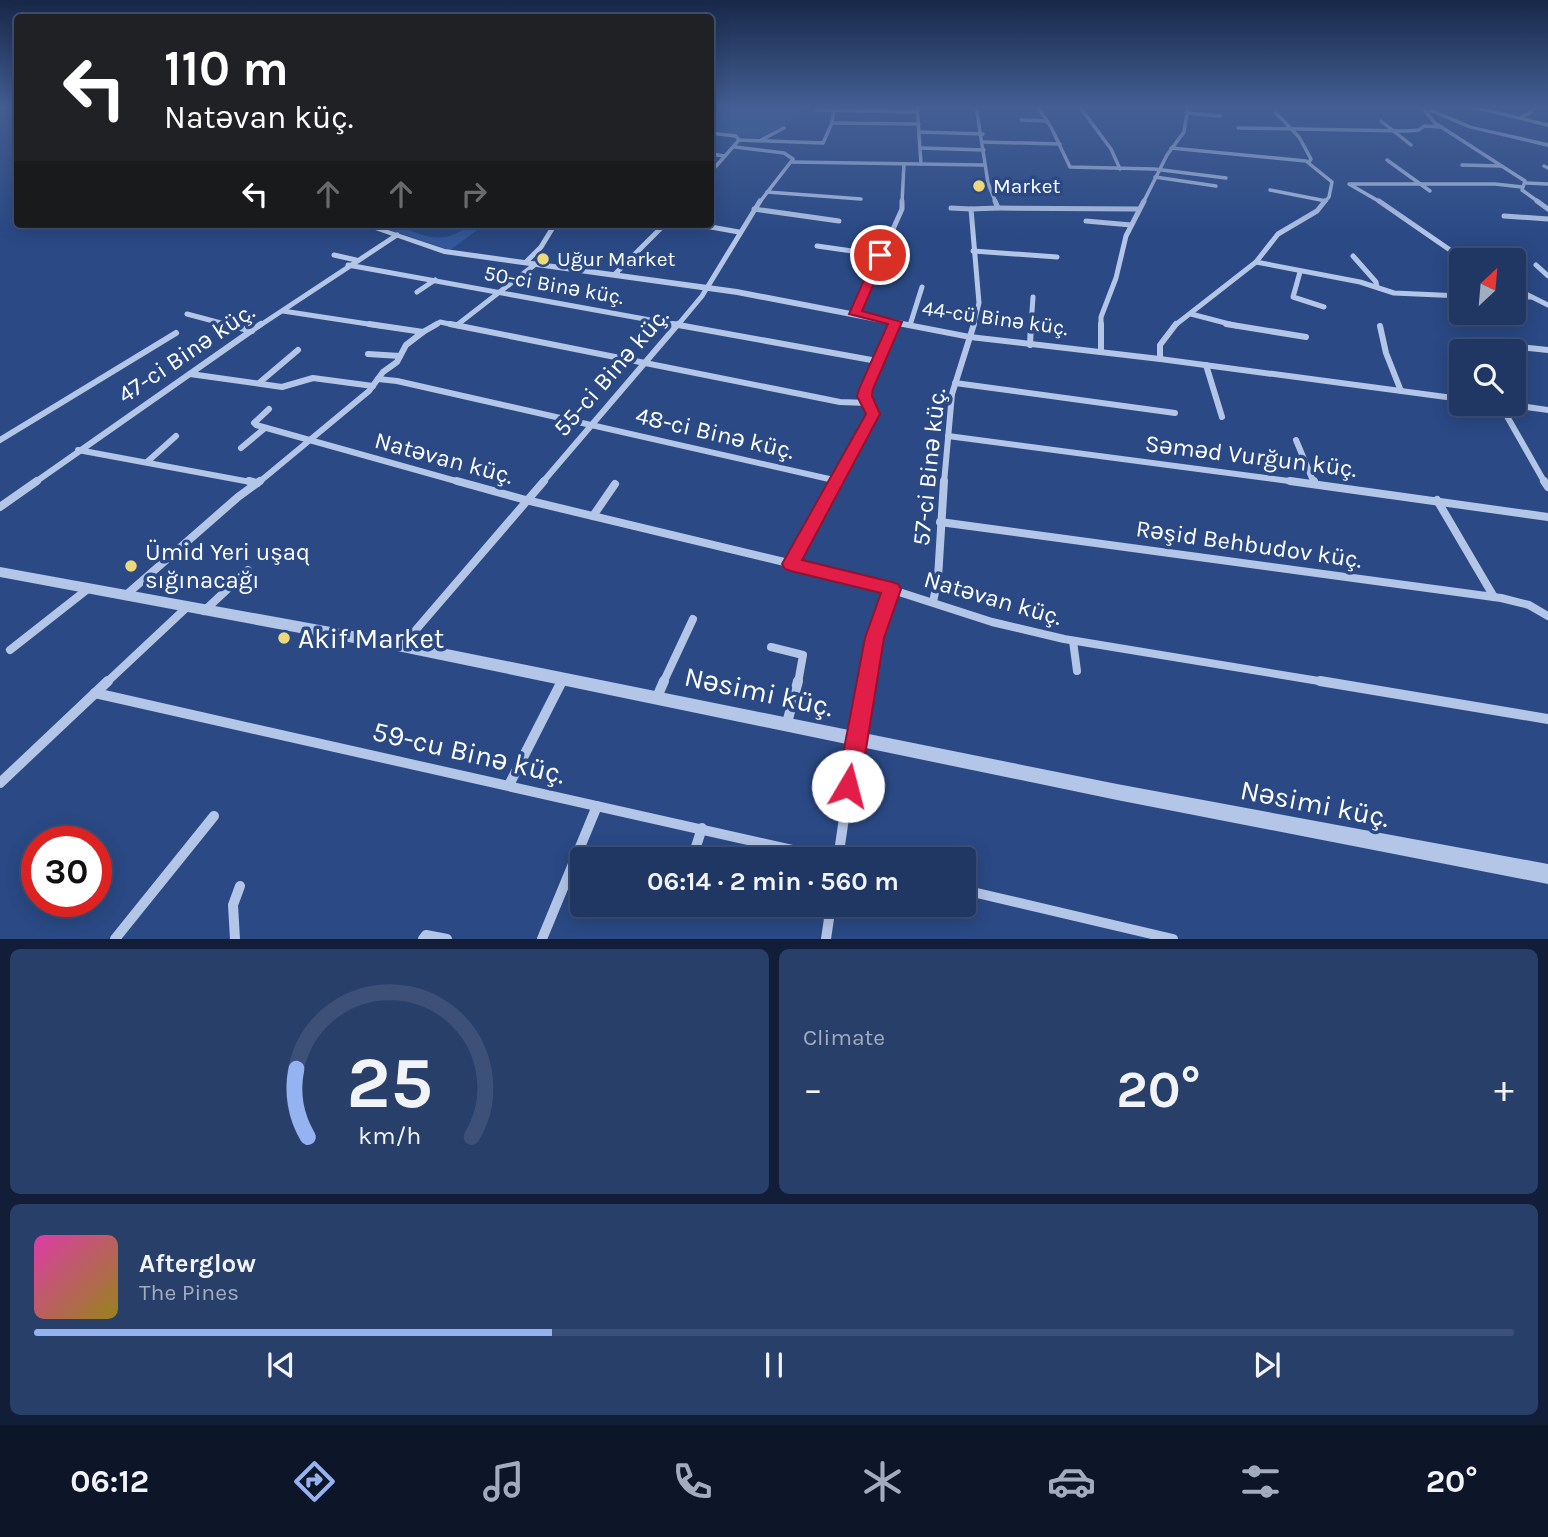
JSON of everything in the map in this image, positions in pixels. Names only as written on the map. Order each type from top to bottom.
[{"type":"street","points":[[714,168],[732,150]]},
{"type":"street","points":[[758,150],[792,156],[792,162],[984,165]]},
{"type":"street","points":[[920,150],[921,164]]},
{"type":"street","points":[[978,150],[984,150],[988,191],[998,208]]},
{"type":"street","points":[[1062,150],[1066,164],[1070,167],[1160,169],[1226,178]]},
{"type":"street","points":[[1111,150],[1120,169]]},
{"type":"street","points":[[1101,352],[1101,317],[1131,226],[1170,150]]},
{"type":"street","points":[[1189,150],[1309,162],[1338,183],[1548,184]]},
{"type":"street","points":[[1306,150],[1311,159],[1309,162]]},
{"type":"street","points":[[1477,150],[1502,166],[1524,185],[1524,192],[1548,209]]},
{"type":"street","points":[[714,155],[725,156]]},
{"type":"street","points":[[1387,160],[1430,191]]},
{"type":"street","name":"55-ci Binə küç.","points":[[402,646],[708,288],[754,209],[792,162]]},
{"type":"street","points":[[823,171],[824,163]]},
{"type":"street","points":[[855,314],[902,209],[904,164]]},
{"type":"street","points":[[1462,165],[1502,166]]},
{"type":"street","points":[[1156,177],[1216,186]]},
{"type":"street","points":[[1160,359],[1160,345],[1166,334],[1256,262],[1278,234],[1306,218],[1326,201],[1338,183]]},
{"type":"street","points":[[1349,184],[1396,211],[1449,249]]},
{"type":"street","points":[[1269,190],[1326,201]]},
{"type":"street","points":[[767,191],[861,199]]},
{"type":"street","points":[[951,208],[1139,209]]},
{"type":"street","points":[[754,209],[839,220]]},
{"type":"street","name":"57-ci Binə küç.","points":[[933,602],[938,578],[940,522],[955,383],[979,303],[971,209]]},
{"type":"street","points":[[1504,215],[1548,219]]},
{"type":"street","points":[[1086,221],[1131,226]]},
{"type":"street","name":"44-cü Binə küç.","points":[[375,228],[444,251],[708,288],[970,337],[1449,397]]},
{"type":"street","points":[[457,325],[503,292],[532,262],[553,228]]},
{"type":"street","points":[[615,274],[661,228]]},
{"type":"street","points":[[714,228],[739,232]]},
{"type":"street","name":"47-ci Binə küç.","points":[[0,507],[189,373],[397,235]]},
{"type":"street","points":[[817,246],[880,255]]},
{"type":"street","points":[[973,251],[1057,257]]},
{"type":"street","points":[[334,255],[356,260]]},
{"type":"street","points":[[1353,256],[1376,282],[1377,287]]},
{"type":"street","points":[[1256,262],[1377,287],[1394,293],[1449,295]]},
{"type":"street","name":"50-ci Binə küç.","points":[[348,265],[877,361]]},
{"type":"street","points":[[1536,265],[1548,276]]},
{"type":"street","points":[[1300,272],[1293,297],[1324,307]]},
{"type":"street","points":[[417,292],[436,280]]},
{"type":"street","points":[[910,325],[922,287]]},
{"type":"street","points":[[1526,294],[1546,302]]},
{"type":"street","points":[[1030,345],[1033,297]]},
{"type":"street","points":[[1526,297],[1533,297]]},
{"type":"street","points":[[283,311],[424,332]]},
{"type":"street","points":[[187,314],[253,331]]},
{"type":"street","points":[[1191,314],[1213,322],[1306,337]]},
{"type":"street","points":[[791,564],[873,414],[867,403],[866,389],[895,322]]},
{"type":"street","points":[[126,595],[223,509],[311,441],[376,382],[400,356],[406,345],[437,323],[840,402],[867,403]]},
{"type":"street","points":[[1380,326],[1386,354],[1401,391]]},
{"type":"street","points":[[0,440],[176,333]]},
{"type":"street","points":[[1526,348],[1548,350]]},
{"type":"street","points":[[259,383],[298,350]]},
{"type":"street","points":[[369,354],[400,356]]},
{"type":"street","points":[[1206,365],[1222,417]]},
{"type":"street","name":"48-ci Binə küç.","points":[[189,373],[289,387],[313,378],[376,382],[397,380],[838,481]]},
{"type":"street","points":[[955,383],[1175,413]]},
{"type":"street","points":[[1526,407],[1548,410]]},
{"type":"street","points":[[241,448],[265,428],[254,423],[269,409]]},
{"type":"street","points":[[1509,416],[1548,487]]},
{"type":"street","name":"Natəvan küç.","points":[[265,428],[526,500],[892,589],[992,622],[1073,641],[1548,719]]},
{"type":"street","points":[[147,462],[176,436]]},
{"type":"street","name":"Səməd Vurğun küç.","points":[[948,436],[1548,517]]},
{"type":"street","points":[[1296,440],[1315,484]]},
{"type":"street","points":[[77,450],[231,476],[257,483]]},
{"type":"street","points":[[593,516],[615,484]]},
{"type":"street","points":[[1437,500],[1494,597]]},
{"type":"street","name":"Rəşid Behbudov küç.","points":[[940,522],[1494,597],[1524,602],[1541,609],[1548,616]]},
{"type":"street","points":[[204,611],[248,570]]},
{"type":"street","name":"Nəsimi küç.","points":[[0,572],[402,646],[1117,792],[1548,874]]},
{"type":"street","points":[[10,650],[89,588]]},
{"type":"street","points":[[840,847],[855,738],[874,638],[892,589]]},
{"type":"street","points":[[0,783],[186,608]]},
{"type":"street","points":[[657,697],[693,619]]},
{"type":"street","points":[[1073,641],[1077,671]]},
{"type":"street","points":[[771,647],[803,655],[804,659],[787,723]]},
{"type":"street","points":[[509,785],[564,678]]},
{"type":"street","name":"59-cu Binə küç.","points":[[95,693],[782,847]]},
{"type":"street","points":[[542,939],[597,806]]},
{"type":"street","points":[[115,939],[214,816]]},
{"type":"street","points":[[696,847],[702,828]]},
{"type":"street","points":[[235,939],[232,907],[233,898],[240,886]]},
{"type":"street","points":[[976,893],[1174,939]]},
{"type":"street","points":[[826,939],[829,917]]},
{"type":"street","points":[[423,939],[426,935],[447,939]]},
{"type":"shaded area","points":[[384,228],[405,228],[424,235],[441,237],[450,236],[465,228],[480,228],[450,250]]},
{"type":"place","name":"Market","points":[[979,186]]},
{"type":"place","name":"Uğur Market","points":[[543,259]]},
{"type":"place","name":"Ümid Yeri uşaq sığınacağı","points":[[131,566]]},
{"type":"place","name":"Akif Market","points":[[284,638]]},
{"type":"route","points":[[848,786],[874,638],[892,589],[791,564],[873,414],[864,396],[895,322],[855,314],[880,255]]}]
